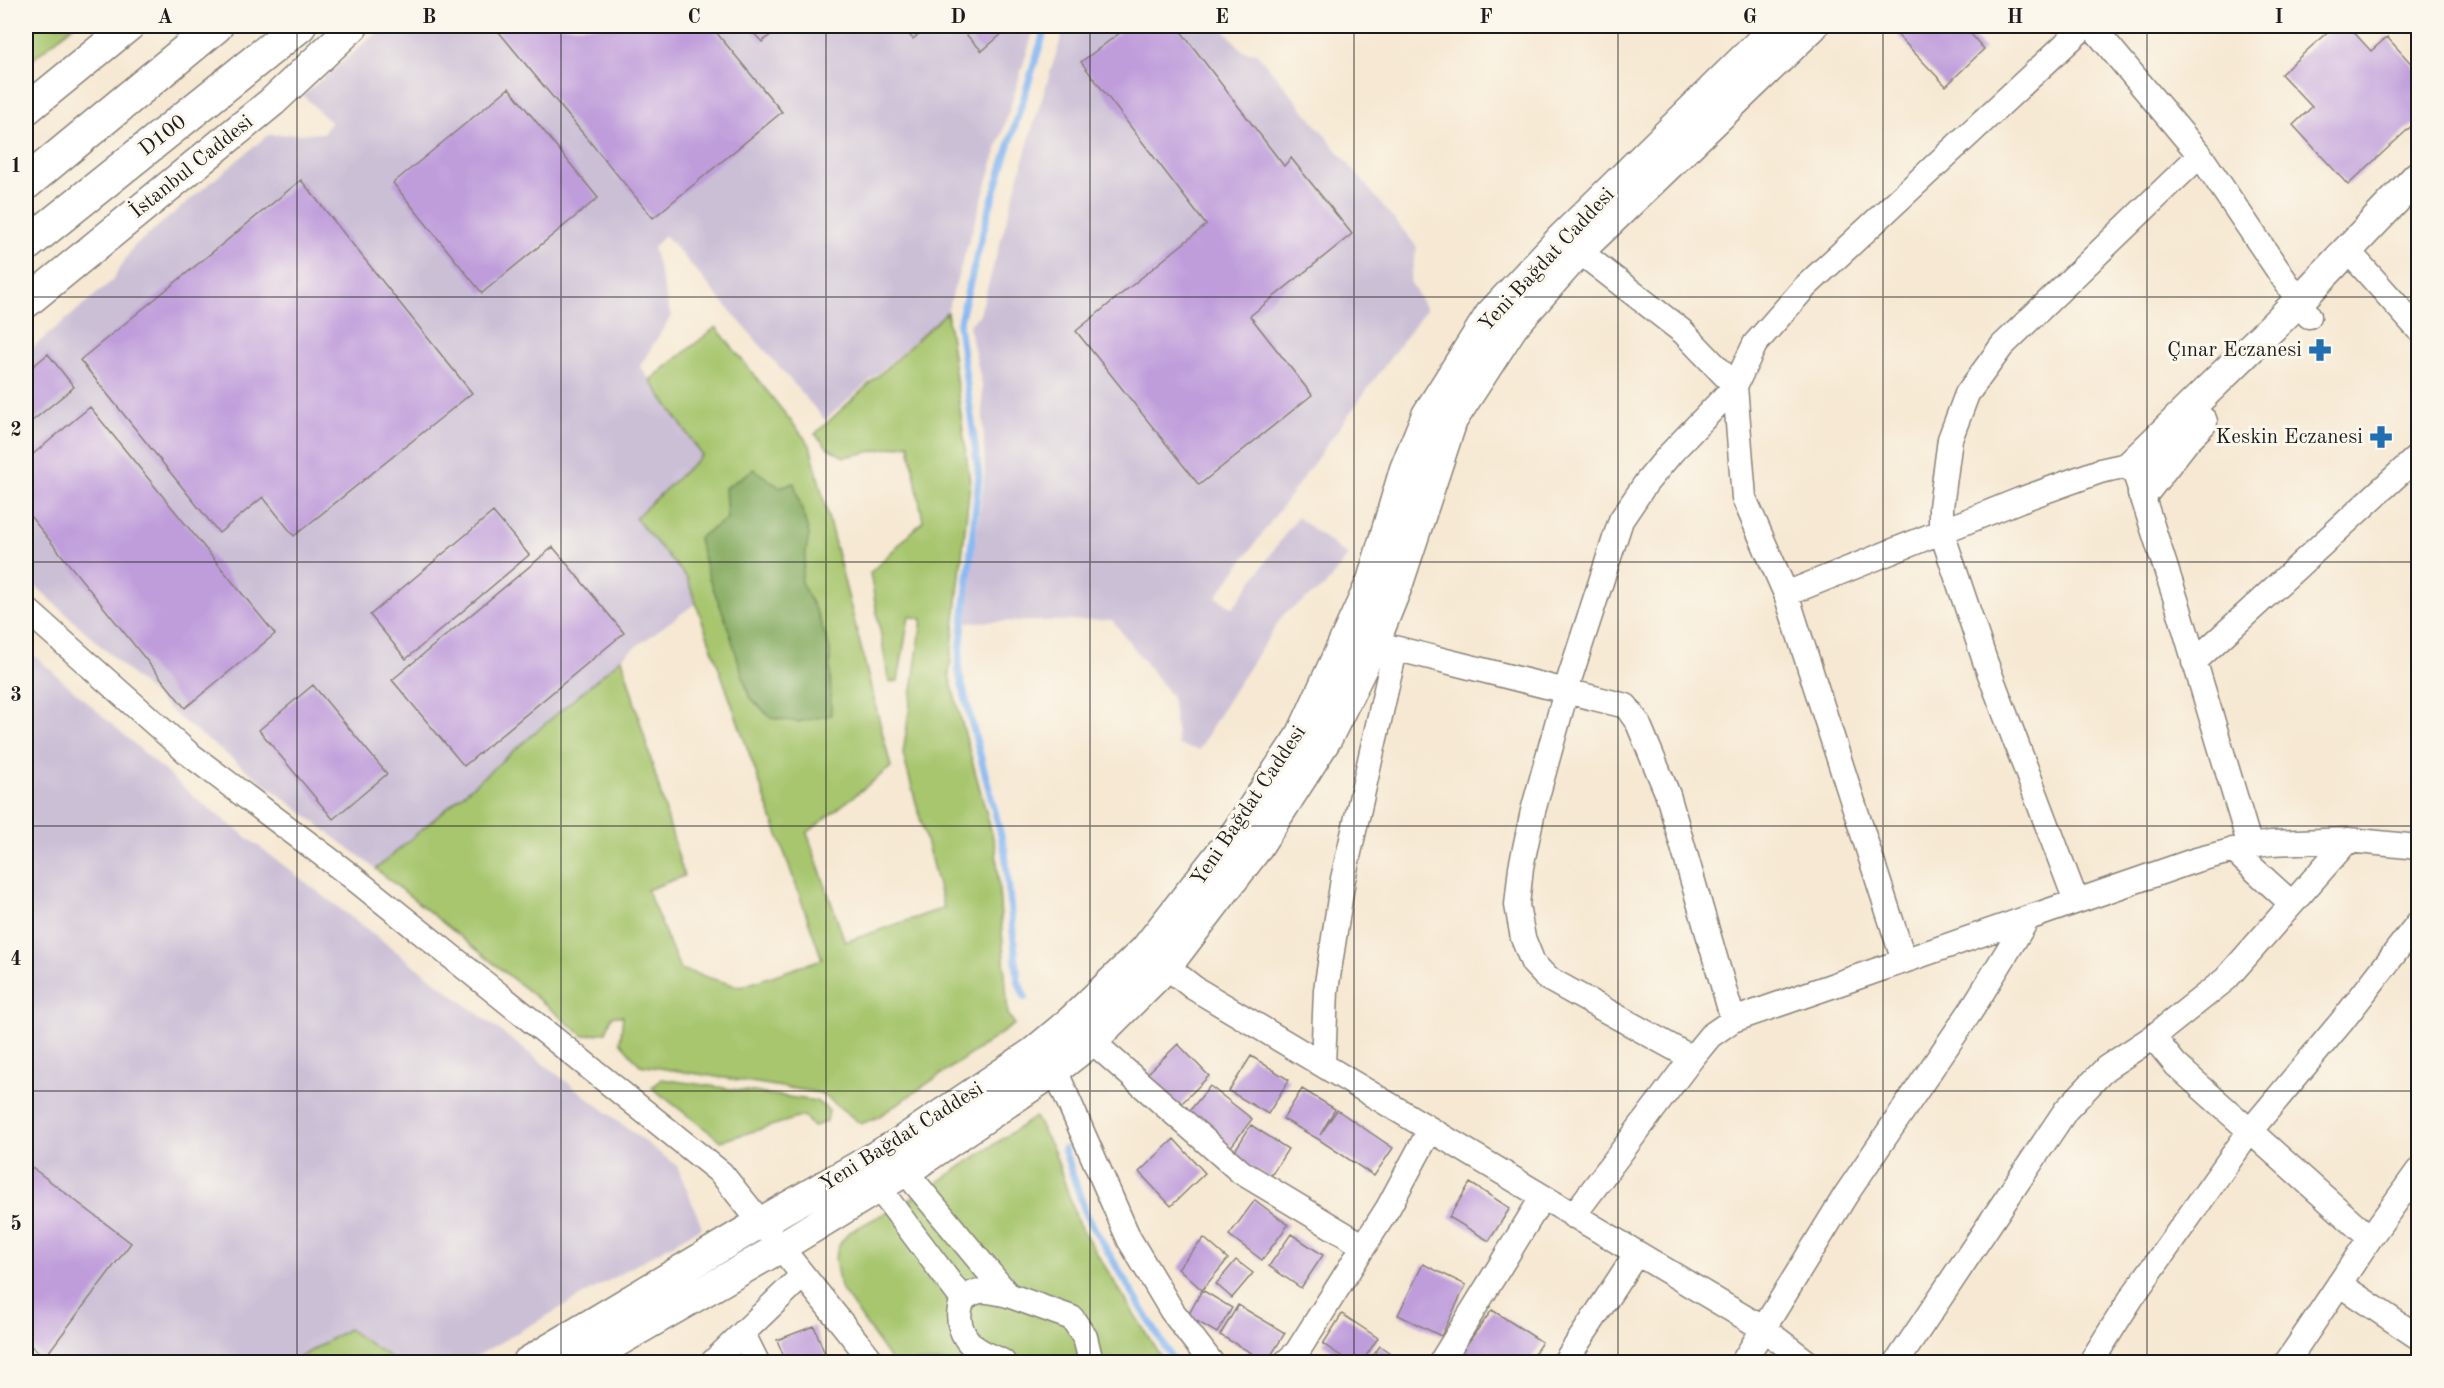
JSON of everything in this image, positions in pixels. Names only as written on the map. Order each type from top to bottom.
[{"type":"highway","points":[[26,183],[216,26]]},
{"type":"highway","name":"D100","points":[[26,245],[299,26]]},
{"type":"main road","points":[[26,110],[129,26]]},
{"type":"main road","name":"İstanbul Caddesi","points":[[26,303],[272,102],[353,26]]},
{"type":"main road","name":"Yeni Bağdat Caddesi","points":[[528,1362],[760,1223],[901,1142],[1033,1053],[1070,1022],[1156,958],[1302,734],[1372,581],[1406,469],[1427,415],[1490,315],[1561,239],[1777,26]]},
{"type":"main road","name":"Yeni Bağdat Caddesi","points":[[582,1362],[781,1247],[905,1171],[1055,1070],[1092,1041],[1156,958],[1260,843],[1385,646],[1397,586],[1452,420],[1514,326],[1579,251],[1813,26]]},
{"type":"main road","points":[[2143,493],[2186,438],[2304,308],[2418,176]]},
{"type":"main road","points":[[2132,464],[2358,262],[2418,203]]},
{"type":"street","points":[[1692,1058],[1547,978],[1533,963],[1523,938],[1518,905],[1521,867],[1533,812],[1602,575],[1622,520],[1646,483],[1664,461],[1735,386],[1755,344],[1805,287],[2085,26]]},
{"type":"street","points":[[2092,26],[2200,155],[2304,308]]},
{"type":"street","points":[[2076,901],[1985,661],[1941,530],[1941,507],[1950,439],[1968,394],[2002,346],[2200,155]]},
{"type":"street","points":[[1579,251],[1683,332],[1735,386],[1744,498],[1786,594],[1904,961]]},
{"type":"street","points":[[2358,262],[2418,329]]},
{"type":"street","points":[[2194,662],[2418,456]]},
{"type":"street","points":[[1786,594],[1941,530],[2100,471],[2132,464],[2143,493],[2194,662],[2241,848],[2292,904]]},
{"type":"street","points":[[26,609],[188,753],[351,876],[721,1173],[873,1362]]},
{"type":"street","points":[[1323,1065],[1326,990],[1343,879],[1385,646],[1626,706],[1638,723],[1668,795],[1733,1020]]},
{"type":"street","points":[[1897,1362],[2066,1110],[2106,1068],[2153,1037],[2226,979],[2348,840]]},
{"type":"street","points":[[1573,1216],[1692,1058],[1710,1036],[1733,1020],[2196,860],[2241,848],[2348,840],[2418,847]]},
{"type":"street","points":[[1743,1362],[1845,1196],[1971,1009],[2028,918]]},
{"type":"street","points":[[2091,1362],[2132,1297],[2250,1131],[2343,1020],[2418,923]]},
{"type":"street","points":[[1156,958],[1194,988],[1764,1329],[1807,1362]]},
{"type":"street","points":[[1070,1022],[1241,1172],[1364,1246]]},
{"type":"street","points":[[2153,1037],[2176,1065],[2370,1238]]},
{"type":"street","points":[[1055,1070],[1130,1239],[1172,1311],[1211,1362]]},
{"type":"street","points":[[1299,1359],[1388,1208],[1430,1130]]},
{"type":"street","points":[[905,1171],[1008,1295]]},
{"type":"street","points":[[2287,1362],[2418,1171]]},
{"type":"street","points":[[878,1187],[963,1300]]},
{"type":"street","points":[[1441,1362],[1542,1197]]},
{"type":"street","points":[[1565,1362],[1636,1254]]},
{"type":"street","points":[[713,1362],[803,1275]]},
{"type":"street","points":[[2339,1284],[2418,1337]]},
{"type":"street","points":[[1003,1362],[979,1351],[965,1337],[958,1321],[959,1309],[963,1300],[971,1292],[984,1290],[1008,1295],[1072,1318],[1084,1337],[1091,1362]]},
{"type":"street","points":[[742,1334],[757,1362]]},
{"type":"shaded area","points":[[385,26],[1035,26],[947,312],[825,420],[665,235],[653,247],[671,316],[640,366],[702,455],[635,518],[687,578],[696,603],[630,651],[376,869],[179,718],[26,577],[26,353],[112,281],[133,247],[268,135],[323,133],[331,123],[303,95]]},
{"type":"shaded area","points":[[1065,26],[1221,26],[1243,51],[1257,53],[1417,247],[1410,281],[1426,309],[1216,597],[1233,608],[1297,517],[1348,556],[1324,587],[1284,614],[1230,696],[1199,750],[1178,745],[1172,697],[1112,620],[964,622],[985,475],[982,385],[969,326],[980,314],[1032,129]]},
{"type":"shaded area","points":[[26,648],[194,797],[677,1166],[702,1227],[466,1362],[397,1362],[348,1329],[292,1362],[26,1362]]},
{"type":"green space","points":[[26,26],[73,26],[26,65]]},
{"type":"green space","points":[[947,312],[970,483],[949,675],[996,849],[1008,1015],[1015,1024],[878,1117],[861,1124],[821,1093],[640,1065],[620,1042],[623,1016],[612,1016],[606,1032],[584,1036],[376,869],[622,658],[684,876],[647,890],[680,969],[740,987],[822,959],[687,578],[635,518],[702,455],[650,380],[716,327],[810,445],[891,767],[807,833],[845,942],[944,908],[903,754],[922,619],[909,616],[898,681],[889,682],[870,573],[923,521],[909,444],[844,457],[828,448],[815,434]]},
{"type":"green space","points":[[754,469],[779,487],[794,483],[809,534],[801,582],[818,615],[830,649],[831,715],[798,722],[771,718],[749,696],[726,621],[709,578],[698,538],[727,519],[725,488]]},
{"type":"green space","points":[[661,1079],[816,1101],[829,1110],[827,1121],[813,1127],[804,1116],[721,1141],[652,1088]]},
{"type":"green space","points":[[1035,1117],[1054,1151],[1078,1223],[1164,1362],[892,1362],[840,1287],[835,1259],[839,1245],[848,1233],[923,1192]]},
{"type":"green space","points":[[348,1329],[397,1362],[292,1362]]},
{"type":"building","points":[[494,26],[711,26],[782,112],[653,218]]},
{"type":"building","points":[[747,26],[781,26],[762,42]]},
{"type":"building","points":[[901,26],[929,26],[913,39]]},
{"type":"building","points":[[958,26],[1011,26],[982,51]]},
{"type":"building","points":[[1129,26],[1177,26],[1284,166],[1291,158],[1352,234],[1250,316],[1312,395],[1199,485],[1076,331],[1206,225],[1081,62]]},
{"type":"building","points":[[1889,26],[1977,26],[1970,33],[1984,49],[1946,86]]},
{"type":"building","points":[[2334,26],[2348,26],[2371,51],[2387,37],[2418,71],[2418,120],[2348,185],[2293,125],[2312,107],[2281,74]]},
{"type":"building","points":[[509,88],[598,198],[482,293],[393,183]]},
{"type":"building","points":[[301,180],[472,393],[294,536],[263,497],[219,533],[80,360]]},
{"type":"building","points":[[48,354],[74,387],[26,426],[26,372]]},
{"type":"building","points":[[90,407],[275,634],[185,708],[26,511],[26,460]]},
{"type":"building","points":[[493,512],[529,555],[406,659],[370,615]]},
{"type":"building","points":[[553,547],[624,633],[464,766],[392,680]]},
{"type":"building","points":[[313,685],[387,774],[333,819],[259,730]]},
{"type":"building","points":[[1178,1044],[1209,1076],[1178,1107],[1147,1074]]},
{"type":"building","points":[[1251,1056],[1289,1080],[1268,1114],[1229,1091]]},
{"type":"building","points":[[1210,1086],[1252,1119],[1230,1148],[1187,1114]]},
{"type":"building","points":[[1302,1089],[1335,1109],[1320,1135],[1337,1110],[1393,1148],[1374,1176],[1283,1119]]},
{"type":"building","points":[[1251,1125],[1288,1149],[1269,1179],[1232,1155]]},
{"type":"building","points":[[1174,1139],[1205,1173],[1171,1206],[1139,1172]]},
{"type":"building","points":[[26,1163],[131,1243],[45,1357],[26,1342]]},
{"type":"building","points":[[1470,1183],[1510,1208],[1489,1241],[1449,1217]]},
{"type":"building","points":[[1255,1200],[1288,1225],[1262,1260],[1229,1235]]},
{"type":"building","points":[[1291,1234],[1323,1255],[1301,1288],[1269,1266]]},
{"type":"building","points":[[1204,1238],[1228,1259],[1202,1290],[1178,1268]]},
{"type":"building","points":[[1236,1260],[1253,1273],[1232,1298],[1216,1284]]},
{"type":"building","points":[[1423,1264],[1466,1285],[1441,1336],[1398,1315]]},
{"type":"building","points":[[1202,1290],[1232,1308],[1217,1333],[1188,1316]]},
{"type":"building","points":[[1238,1305],[1285,1333],[1267,1362],[1220,1335]]},
{"type":"building","points":[[1492,1310],[1542,1342],[1529,1362],[1454,1362]]},
{"type":"building","points":[[1342,1314],[1378,1338],[1362,1362],[1350,1362],[1323,1344]]},
{"type":"building","points":[[814,1326],[828,1362],[786,1362],[777,1340]]},
{"type":"building","points":[[1380,1346],[1403,1362],[1368,1362]]},
{"type":"waterway","points":[[1025,997],[1018,981],[1005,851],[958,669],[979,477],[959,325],[988,213],[1046,26]]},
{"type":"waterway","points":[[1064,1149],[1087,1217],[1174,1362]]},
{"type":"place","name":"Çınar Eczanesi","points":[[2320,350]]},
{"type":"place","name":"Keskin Eczanesi","points":[[2381,437]]}]
